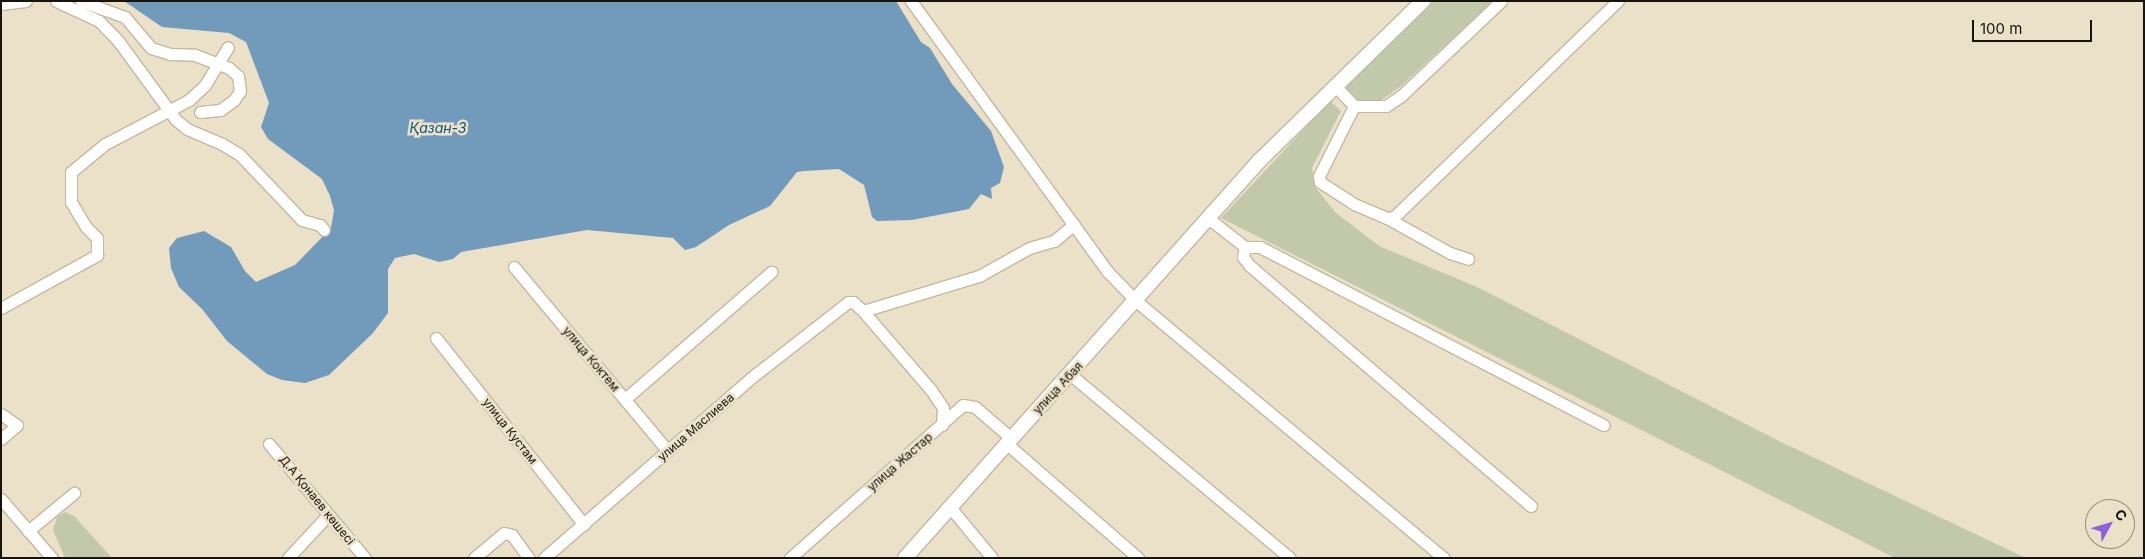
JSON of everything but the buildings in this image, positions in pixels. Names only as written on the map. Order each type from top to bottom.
[{"type":"main road","name":"улица Абая","points":[[906,558],[949,506],[1071,375],[1208,218],[1335,86],[1423,1]]},
{"type":"street","points":[[1,4],[26,1]]},
{"type":"street","points":[[56,1],[83,12],[109,31],[168,110],[187,129],[222,144],[240,155],[302,220],[320,225],[324,230]]},
{"type":"street","points":[[81,1],[125,17],[143,40],[159,52],[194,55],[218,63],[238,76],[240,92],[226,107],[200,112]]},
{"type":"street","points":[[911,1],[1108,272],[1135,300],[1444,558]]},
{"type":"street","points":[[1335,86],[1354,106],[1386,106],[1401,96],[1501,1]]},
{"type":"street","points":[[1388,218],[1394,217],[1618,1]]},
{"type":"street","points":[[1,308],[97,255],[97,238],[81,220],[71,202],[71,172],[91,152],[189,100],[205,85],[228,47]]},
{"type":"street","points":[[1354,106],[1319,176],[1320,182],[1354,204],[1388,218],[1450,253],[1468,258]]},
{"type":"street","points":[[1208,218],[1245,247],[1260,247],[1604,425]]},
{"type":"street","points":[[942,425],[942,408],[938,399],[863,311],[980,276],[1029,248],[1062,236],[1074,224]]},
{"type":"street","points":[[1245,247],[1243,257],[1249,265],[1531,506]]},
{"type":"street","name":"улица Коктем","points":[[514,267],[668,451]]},
{"type":"street","points":[[625,399],[771,272]]},
{"type":"street","name":"улица Маслиева","points":[[544,558],[841,306],[853,302],[863,311]]},
{"type":"street","name":"улица Кустам","points":[[436,338],[584,524]]},
{"type":"street","points":[[1071,375],[1290,558]]},
{"type":"street","name":"улица Жастар","points":[[790,558],[963,405],[969,404],[1009,441]]},
{"type":"street","points":[[1,414],[17,425],[1,439]]},
{"type":"street","points":[[1009,441],[1138,558]]},
{"type":"street","name":"Д.А Қонаев көшесі","points":[[270,444],[364,558]]},
{"type":"street","points":[[28,531],[74,492]]},
{"type":"street","points":[[1,499],[52,558]]},
{"type":"street","points":[[949,506],[992,558]]},
{"type":"street","points":[[288,558],[328,515]]},
{"type":"street","points":[[474,558],[504,533],[512,535],[530,558]]},
{"type":"green space","points":[[1434,1],[1493,1],[1401,86],[1380,101],[1359,102],[1345,86]]},
{"type":"green space","points":[[1330,101],[1341,111],[1312,168],[1315,187],[1336,213],[1379,246],[1477,287],[1781,442],[2026,558],[1895,558],[1221,218]]},
{"type":"green space","points":[[65,512],[74,516],[112,558],[65,558],[53,530],[57,517]]},
{"type":"water","name":"Қазан-3","points":[[124,1],[896,1],[921,42],[930,48],[952,84],[991,131],[1004,167],[1000,183],[991,188],[992,199],[981,194],[969,209],[912,220],[877,221],[872,217],[864,185],[839,169],[804,171],[797,172],[770,206],[729,225],[696,247],[685,250],[673,238],[587,230],[461,252],[453,259],[439,262],[414,254],[395,258],[388,269],[388,313],[373,333],[329,375],[305,383],[282,380],[267,374],[227,341],[202,309],[179,287],[171,268],[169,248],[177,238],[204,231],[231,247],[245,271],[256,282],[295,265],[331,228],[334,210],[330,196],[322,179],[268,139],[261,127],[269,103],[246,42],[229,33],[162,27]]}]
